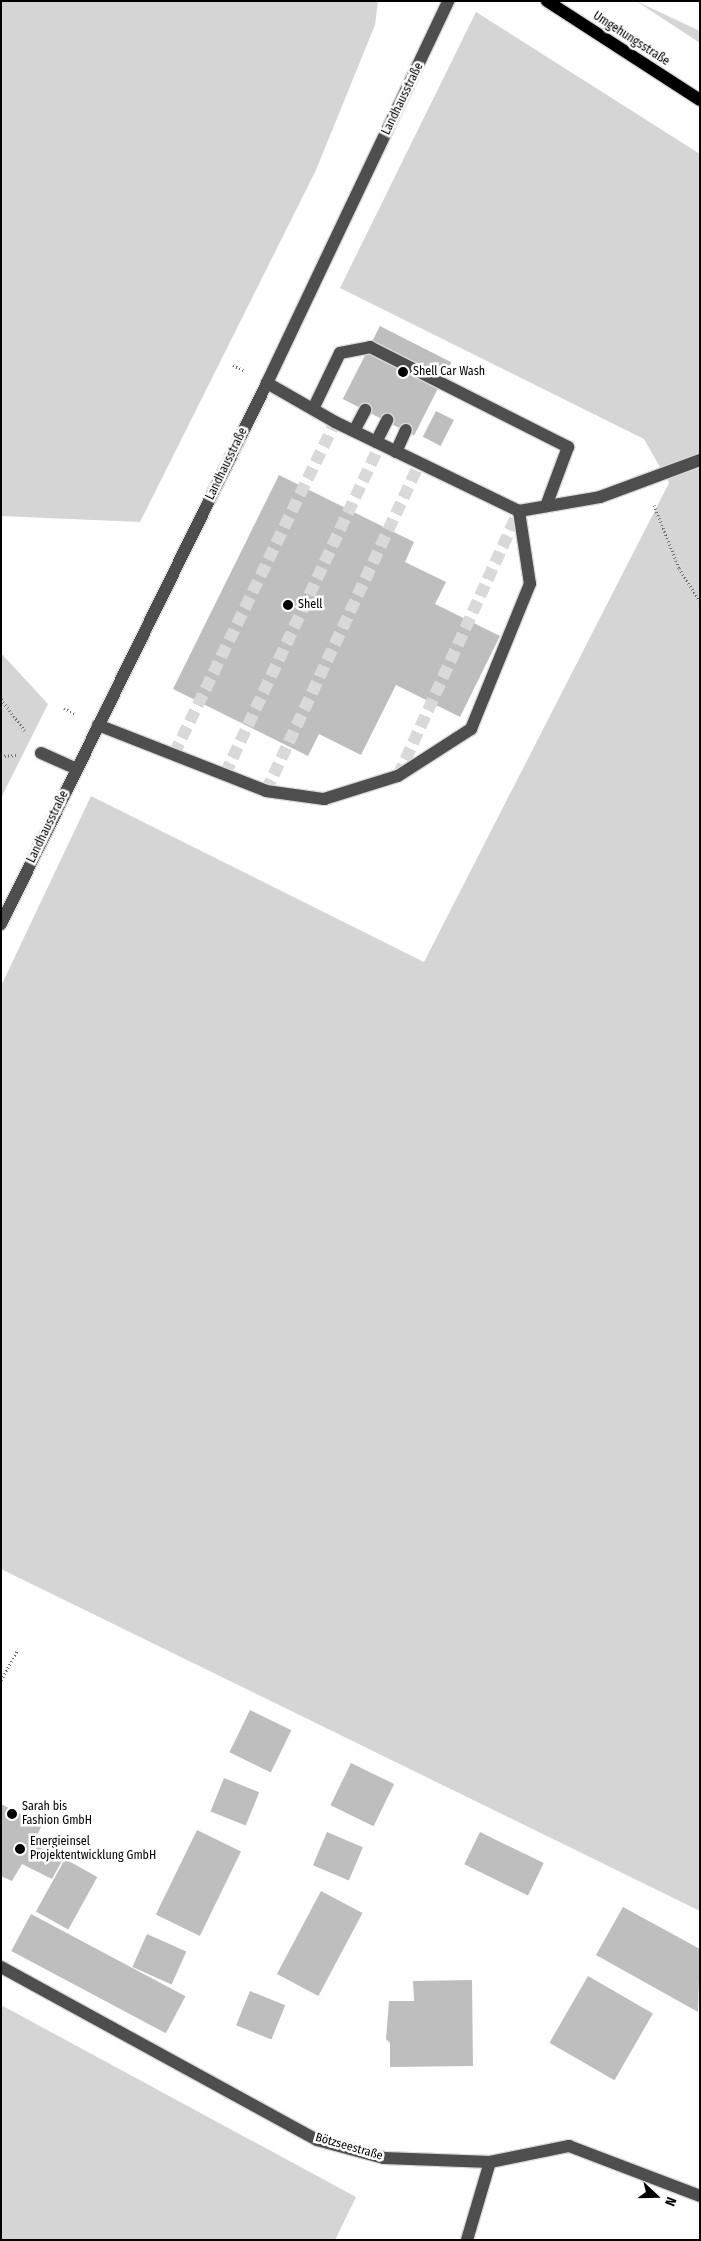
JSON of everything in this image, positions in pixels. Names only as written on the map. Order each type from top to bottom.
[{"type":"main road","name":"Umgehungsstraße","points":[[548,1],[700,100]]},
{"type":"street","name":"Landhausstraße","points":[[1,924],[267,383],[448,1]]},
{"type":"street","points":[[312,409],[340,353],[370,347],[568,447],[546,506]]},
{"type":"street","points":[[267,383],[354,431],[519,510],[600,497],[700,460]]},
{"type":"street","points":[[354,431],[365,410]]},
{"type":"street","points":[[376,442],[387,420]]},
{"type":"street","points":[[396,452],[406,430]]},
{"type":"street","points":[[98,725],[266,791],[324,800],[398,776],[471,729],[530,584],[519,510]]},
{"type":"street","points":[[41,753],[77,769]]},
{"type":"street","name":"Bötzseestraße","points":[[1,1967],[318,2140],[384,2158],[490,2162],[569,2146],[700,2196]]},
{"type":"street","points":[[466,2240],[490,2162]]},
{"type":"path","points":[[644,481],[679,568],[700,601]]},
{"type":"path","points":[[1,699],[41,753]]},
{"type":"path","points":[[1,1680],[18,1649]]},
{"type":"shaded area","points":[[1,1],[378,1],[375,25],[316,170],[140,522],[1,516]]},
{"type":"shaded area","points":[[636,1],[700,31],[700,43]]},
{"type":"shaded area","points":[[476,12],[700,154],[700,1911],[1,1569],[1,986],[91,796],[424,962],[669,483],[644,439],[340,288]]},
{"type":"shaded area","points":[[1,653],[48,704],[1,798]]},
{"type":"shaded area","points":[[1,2005],[356,2197],[335,2240],[1,2240]]},
{"type":"building","name":"Shell Car Wash","points":[[380,326],[451,362],[414,435],[343,399]]},
{"type":"building","points":[[436,411],[454,420],[441,446],[423,437]]},
{"type":"building","points":[[279,475],[414,542],[405,562],[446,582],[435,604],[500,636],[460,717],[396,685],[361,755],[319,734],[308,756],[173,689]]},
{"type":"building","points":[[250,1710],[291,1730],[271,1772],[229,1752]]},
{"type":"building","points":[[351,1763],[394,1784],[374,1826],[330,1805]]},
{"type":"building","points":[[224,1778],[259,1792],[246,1826],[211,1811]]},
{"type":"building","points":[[1,1804],[42,1825],[33,1844],[63,1859],[52,1879],[22,1864],[12,1881],[1,1876]]},
{"type":"building","points":[[197,1830],[241,1851],[200,1936],[156,1914]]},
{"type":"building","points":[[327,1832],[363,1847],[349,1880],[313,1865]]},
{"type":"building","points":[[480,1832],[544,1863],[528,1895],[464,1864]]},
{"type":"building","points":[[65,1859],[97,1877],[68,1929],[36,1911]]},
{"type":"building","points":[[321,1891],[362,1913],[318,1996],[277,1974]]},
{"type":"building","points":[[623,1907],[700,1949],[698,2012],[596,1955]]},
{"type":"building","points":[[31,1914],[186,1996],[166,2033],[11,1951]]},
{"type":"building","points":[[147,1934],[186,1951],[172,1984],[132,1967]]},
{"type":"building","points":[[588,1976],[653,2014],[614,2080],[550,2043]]},
{"type":"building","points":[[472,1980],[473,2066],[390,2067],[390,2043],[386,2039],[389,2001],[414,2001],[413,1981]]},
{"type":"building","points":[[250,1991],[285,2005],[271,2040],[236,2025]]},
{"type":"tunnel","points":[[174,754],[335,422]]},
{"type":"tunnel","points":[[225,774],[380,444]]},
{"type":"tunnel","points":[[266,791],[420,462]]},
{"type":"tunnel","points":[[398,776],[519,511]]},
{"type":"place","name":"Shell Car Wash","points":[[403,372]]},
{"type":"place","name":"Shell","points":[[288,605]]},
{"type":"place","name":"Sarah bis Fashion GmbH","points":[[12,1814]]},
{"type":"place","name":"Energieinsel Projektentwicklung GmbH","points":[[20,1849]]}]
